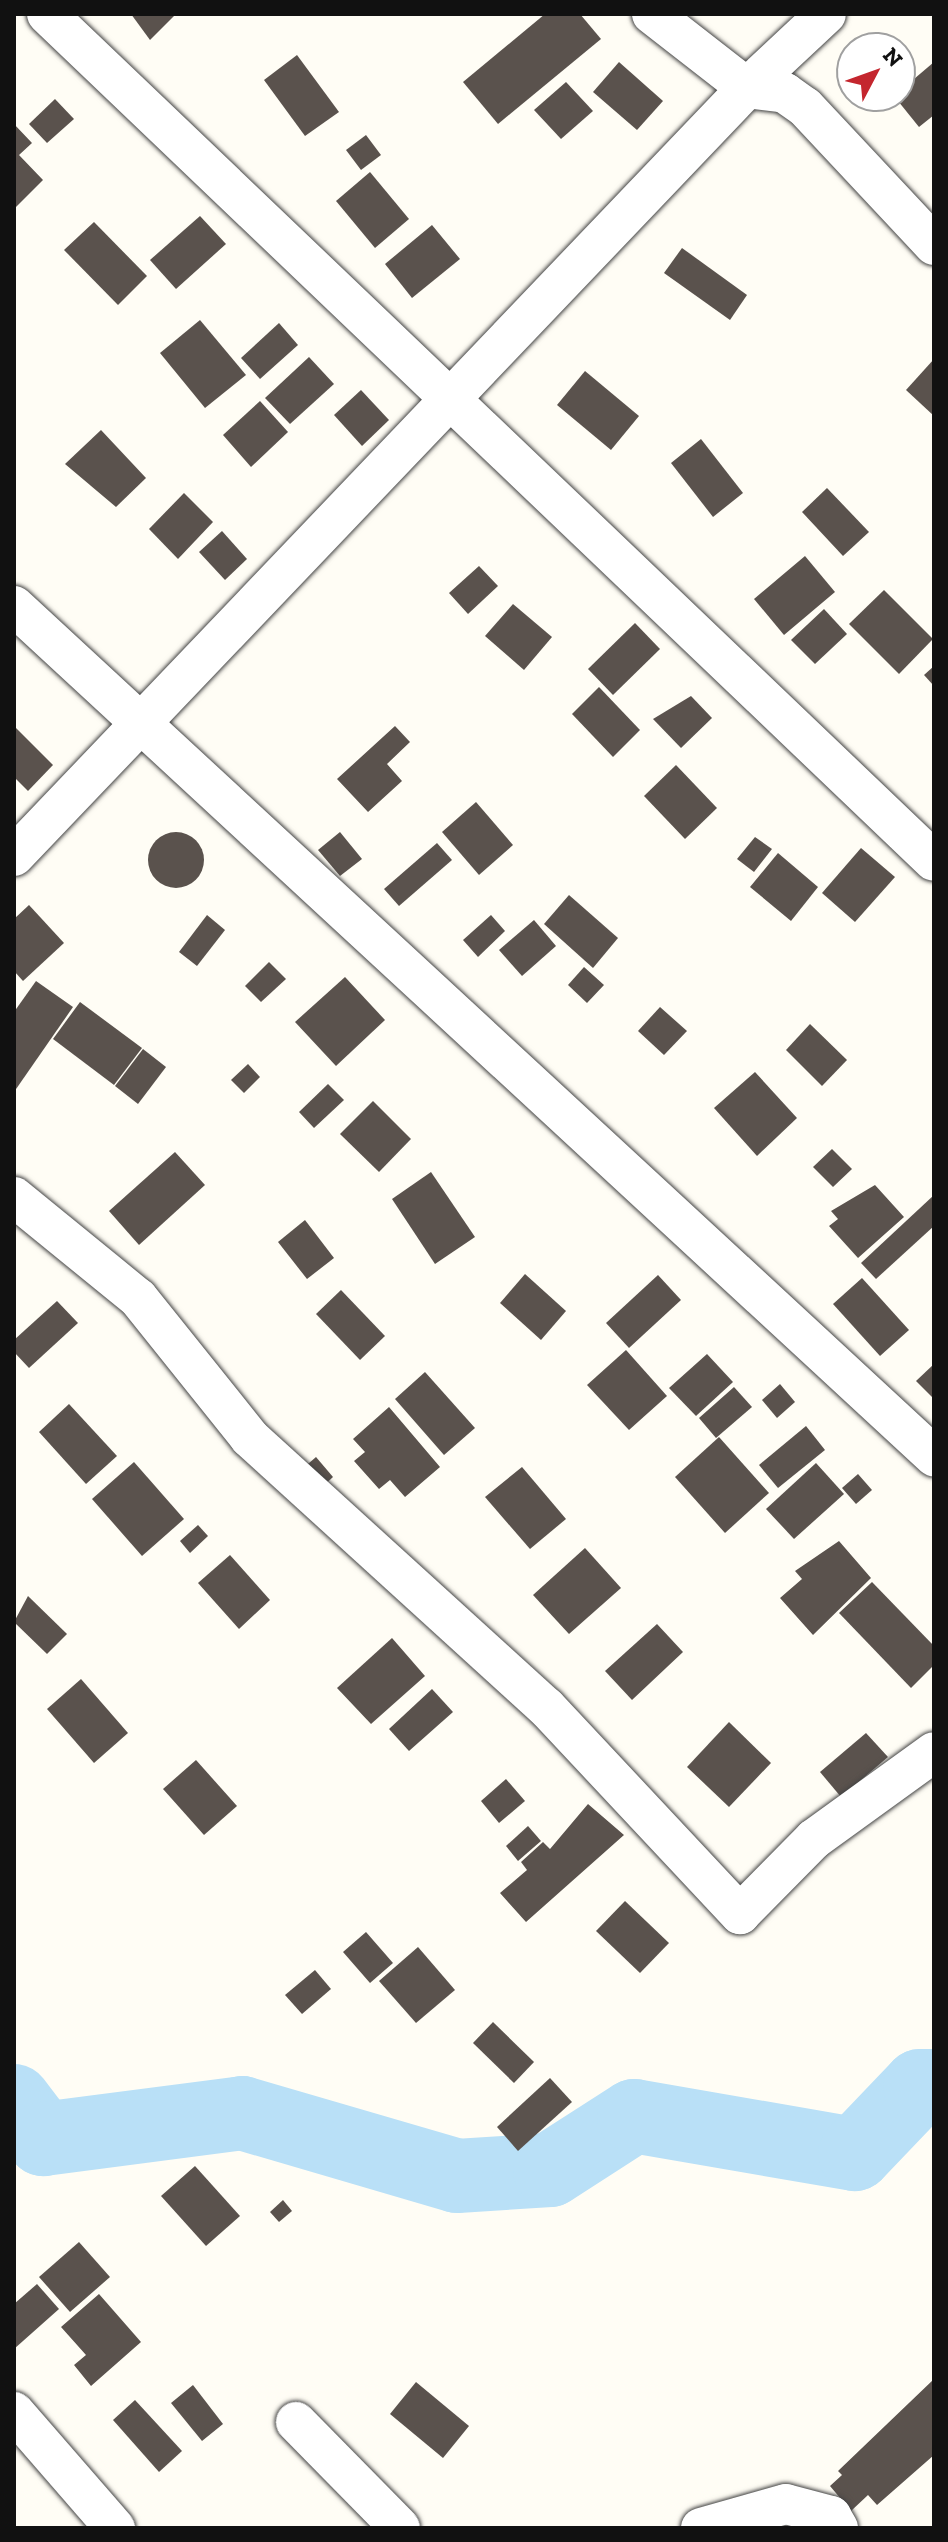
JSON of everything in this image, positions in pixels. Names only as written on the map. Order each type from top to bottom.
[{"type":"street","points":[[47,14],[934,861]]},
{"type":"street","points":[[652,14],[747,88],[785,93],[805,107],[934,245]]},
{"type":"street","points":[[14,856],[135,723],[455,402],[747,88],[826,14]]},
{"type":"street","points":[[14,606],[135,723],[934,1456]]},
{"type":"street","points":[[14,1197],[138,1298],[250,1438],[546,1707],[740,1914],[814,1839],[934,1752]]},
{"type":"street","points":[[14,2412],[115,2528]]},
{"type":"street","points":[[296,2422],[400,2528]]},
{"type":"street","points":[[701,2528],[786,2504],[831,2516],[838,2528]]},
{"type":"building","points":[[131,14],[176,14],[150,40]]},
{"type":"building","points":[[545,14],[580,14],[601,39],[498,124],[463,82]]},
{"type":"building","points":[[297,55],[339,112],[305,136],[264,80]]},
{"type":"building","points":[[619,62],[663,101],[637,130],[593,92]]},
{"type":"building","points":[[934,62],[934,115],[919,127],[907,112],[916,112],[916,77]]},
{"type":"building","points":[[566,82],[593,111],[561,139],[534,110]]},
{"type":"building","points":[[55,99],[74,119],[47,143],[29,124]]},
{"type":"building","points":[[14,124],[32,143],[19,155],[43,180],[14,209]]},
{"type":"building","points":[[366,135],[381,155],[361,170],[346,150]]},
{"type":"building","points":[[370,172],[409,219],[375,248],[336,201]]},
{"type":"building","points":[[200,216],[226,244],[176,289],[150,260]]},
{"type":"building","points":[[94,222],[147,276],[118,305],[64,250]]},
{"type":"building","points":[[432,225],[460,259],[412,298],[385,264]]},
{"type":"building","points":[[682,248],[747,295],[730,320],[664,273]]},
{"type":"building","points":[[200,320],[246,375],[205,408],[160,353]]},
{"type":"building","points":[[279,323],[298,345],[260,379],[241,358]]},
{"type":"building","points":[[309,357],[334,384],[290,424],[265,398]]},
{"type":"building","points":[[934,359],[934,416],[906,390]]},
{"type":"building","points":[[585,371],[639,416],[611,450],[557,405]]},
{"type":"building","points":[[361,390],[389,420],[362,446],[334,415]]},
{"type":"building","points":[[260,401],[288,432],[251,467],[223,435]]},
{"type":"building","points":[[101,430],[146,478],[116,507],[65,464]]},
{"type":"building","points":[[701,439],[743,493],[713,517],[671,463]]},
{"type":"building","points":[[827,488],[869,532],[843,556],[802,512]]},
{"type":"building","points":[[184,493],[213,522],[178,559],[149,529]]},
{"type":"building","points":[[222,531],[247,559],[225,580],[199,552]]},
{"type":"building","points":[[805,556],[835,592],[784,635],[754,599]]},
{"type":"building","points":[[479,566],[498,586],[468,614],[449,593]]},
{"type":"building","points":[[884,590],[933,639],[899,674],[849,624]]},
{"type":"building","points":[[513,604],[552,637],[524,670],[485,636]]},
{"type":"building","points":[[824,609],[847,634],[815,664],[791,640]]},
{"type":"building","points":[[635,623],[660,649],[613,695],[588,669]]},
{"type":"building","points":[[934,666],[934,686],[924,675]]},
{"type":"building","points":[[599,687],[640,730],[613,757],[572,714]]},
{"type":"building","points":[[691,696],[712,718],[681,748],[653,719]]},
{"type":"building","points":[[14,726],[53,765],[28,791],[14,777]]},
{"type":"building","points":[[395,726],[410,742],[387,764],[402,781],[368,812],[337,779]]},
{"type":"building","points":[[676,765],[717,808],[685,839],[644,796]]},
{"type":"building","points":[[476,802],[513,845],[479,875],[442,832]]},
{"type":"building","points":[[176,832],[196,840],[204,860],[196,880],[176,888],[156,880],[148,860],[156,840]]},
{"type":"building","points":[[340,832],[362,859],[340,876],[318,850]]},
{"type":"building","points":[[755,837],[772,849],[754,872],[737,859]]},
{"type":"building","points":[[437,843],[452,860],[399,906],[384,889]]},
{"type":"building","points":[[861,848],[895,877],[855,922],[822,893]]},
{"type":"building","points":[[778,853],[818,887],[791,921],[750,887]]},
{"type":"building","points":[[569,895],[618,938],[593,968],[544,924]]},
{"type":"building","points":[[29,905],[64,943],[23,981],[14,971],[14,919]]},
{"type":"building","points":[[207,915],[225,930],[197,966],[179,952]]},
{"type":"building","points":[[491,915],[505,931],[478,957],[463,940]]},
{"type":"building","points":[[534,920],[556,946],[522,976],[499,950]]},
{"type":"building","points":[[269,962],[286,979],[261,1002],[245,986]]},
{"type":"building","points":[[584,967],[604,985],[587,1003],[568,985]]},
{"type":"building","points":[[345,977],[385,1020],[336,1066],[295,1022]]},
{"type":"building","points":[[36,981],[73,1007],[14,1092],[14,1012]]},
{"type":"building","points":[[80,1002],[142,1048],[114,1085],[53,1039]]},
{"type":"building","points":[[660,1007],[687,1031],[664,1055],[638,1031]]},
{"type":"building","points":[[810,1024],[847,1060],[822,1086],[786,1050]]},
{"type":"building","points":[[143,1049],[166,1067],[138,1104],[115,1086]]},
{"type":"building","points":[[248,1064],[260,1077],[244,1093],[231,1080]]},
{"type":"building","points":[[755,1072],[797,1118],[757,1156],[714,1108]]},
{"type":"building","points":[[328,1084],[344,1100],[314,1128],[299,1112]]},
{"type":"building","points":[[373,1101],[411,1139],[379,1172],[340,1134]]},
{"type":"building","points":[[832,1149],[852,1169],[833,1187],[813,1167]]},
{"type":"building","points":[[175,1152],[205,1185],[139,1245],[109,1211]]},
{"type":"building","points":[[431,1172],[475,1237],[435,1264],[392,1199]]},
{"type":"building","points":[[875,1185],[904,1217],[858,1258],[829,1226],[838,1219],[831,1211]]},
{"type":"building","points":[[934,1195],[934,1226],[876,1279],[861,1263]]},
{"type":"building","points":[[305,1220],[334,1258],[307,1279],[278,1242]]},
{"type":"building","points":[[525,1274],[566,1311],[541,1340],[500,1303]]},
{"type":"building","points":[[658,1275],[681,1300],[629,1348],[606,1323]]},
{"type":"building","points":[[862,1278],[909,1330],[880,1356],[833,1304]]},
{"type":"building","points":[[341,1290],[385,1336],[360,1360],[316,1314]]},
{"type":"building","points":[[57,1301],[78,1323],[29,1368],[14,1352],[14,1340]]},
{"type":"building","points":[[626,1350],[667,1396],[629,1430],[587,1385]]},
{"type":"building","points":[[707,1354],[733,1382],[696,1416],[669,1388]]},
{"type":"building","points":[[934,1364],[934,1399],[916,1381]]},
{"type":"building","points":[[425,1372],[475,1428],[444,1455],[395,1399]]},
{"type":"building","points":[[780,1384],[795,1402],[777,1418],[762,1400]]},
{"type":"building","points":[[734,1387],[752,1407],[716,1438],[699,1418]]},
{"type":"building","points":[[69,1404],[117,1456],[86,1484],[39,1432]]},
{"type":"building","points":[[389,1407],[440,1467],[405,1497],[390,1480],[379,1489],[354,1461],[365,1452],[353,1439]]},
{"type":"building","points":[[806,1426],[825,1450],[778,1488],[759,1465]]},
{"type":"building","points":[[719,1437],[769,1493],[725,1533],[675,1477]]},
{"type":"building","points":[[316,1457],[333,1477],[319,1490],[301,1470]]},
{"type":"building","points":[[134,1462],[184,1519],[142,1556],[92,1499]]},
{"type":"building","points":[[816,1463],[844,1494],[794,1539],[766,1509]]},
{"type":"building","points":[[522,1467],[566,1519],[530,1549],[485,1497]]},
{"type":"building","points":[[858,1474],[872,1490],[856,1504],[842,1488]]},
{"type":"building","points":[[198,1525],[208,1536],[190,1553],[180,1541]]},
{"type":"building","points":[[839,1541],[871,1578],[813,1635],[780,1598],[802,1579],[795,1571]]},
{"type":"building","points":[[585,1548],[621,1588],[569,1634],[533,1595]]},
{"type":"building","points":[[230,1555],[270,1600],[239,1629],[198,1583]]},
{"type":"building","points":[[872,1582],[934,1646],[934,1665],[911,1688],[839,1613]]},
{"type":"building","points":[[28,1596],[67,1634],[47,1654],[14,1622]]},
{"type":"building","points":[[657,1624],[683,1652],[632,1700],[605,1671]]},
{"type":"building","points":[[392,1638],[425,1676],[371,1724],[337,1688]]},
{"type":"building","points":[[81,1679],[128,1733],[94,1763],[47,1709]]},
{"type":"building","points":[[432,1689],[453,1712],[409,1751],[389,1729]]},
{"type":"building","points":[[729,1722],[771,1763],[729,1807],[687,1767]]},
{"type":"building","points":[[866,1733],[888,1757],[841,1797],[820,1772]]},
{"type":"building","points":[[196,1760],[237,1806],[204,1835],[163,1789]]},
{"type":"building","points":[[506,1779],[525,1801],[499,1823],[481,1801]]},
{"type":"building","points":[[588,1804],[624,1835],[526,1922],[500,1893],[527,1870],[521,1862],[543,1842],[550,1849]]},
{"type":"building","points":[[528,1826],[541,1841],[518,1861],[506,1846]]},
{"type":"building","points":[[625,1901],[669,1943],[640,1973],[596,1931]]},
{"type":"building","points":[[366,1932],[393,1963],[370,1983],[343,1952]]},
{"type":"building","points":[[418,1947],[455,1990],[416,2023],[379,1981]]},
{"type":"building","points":[[315,1970],[331,1989],[302,2014],[285,1995]]},
{"type":"building","points":[[493,2022],[534,2062],[514,2083],[473,2043]]},
{"type":"building","points":[[550,2078],[572,2102],[518,2151],[497,2127]]},
{"type":"building","points":[[195,2166],[240,2216],[206,2246],[161,2196]]},
{"type":"building","points":[[283,2200],[292,2211],[279,2222],[270,2212]]},
{"type":"building","points":[[79,2242],[110,2277],[70,2312],[39,2277]]},
{"type":"building","points":[[37,2284],[59,2309],[14,2349],[14,2304]]},
{"type":"building","points":[[99,2294],[141,2342],[91,2386],[74,2365],[86,2355],[61,2327]]},
{"type":"building","points":[[934,2379],[934,2455],[877,2505],[868,2495],[851,2511],[830,2486],[842,2475],[838,2471]]},
{"type":"building","points":[[416,2382],[469,2426],[443,2458],[390,2414]]},
{"type":"building","points":[[193,2385],[223,2424],[202,2441],[171,2403]]},
{"type":"building","points":[[135,2400],[182,2451],[159,2472],[113,2420]]},
{"type":"waterway","points":[[14,2101],[43,2139],[242,2113],[457,2176],[550,2170],[634,2116],[855,2154],[920,2086],[934,2086]]}]
